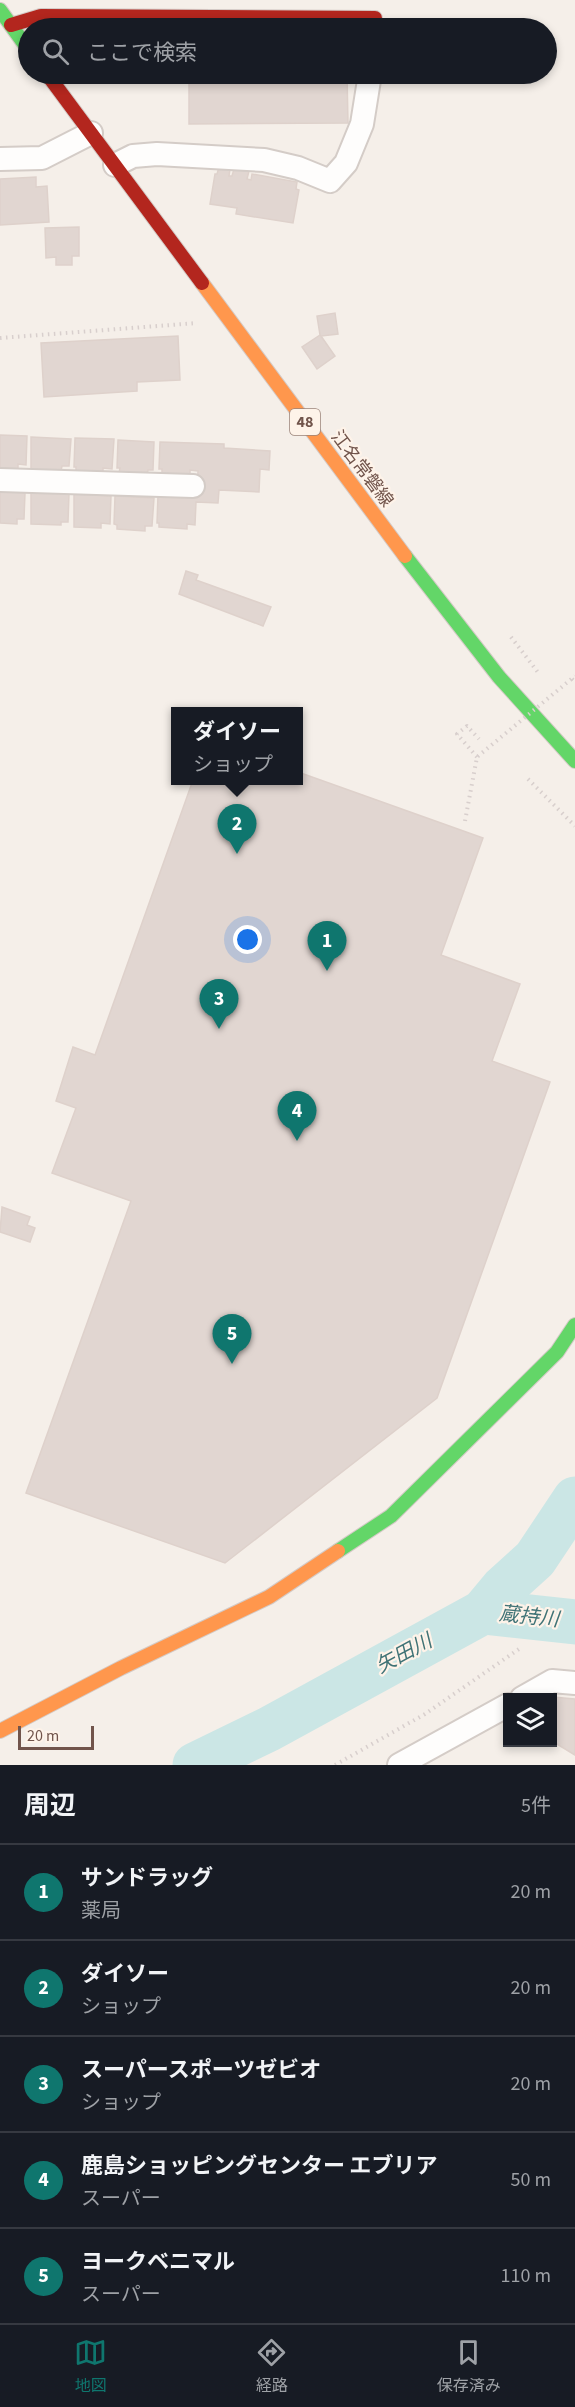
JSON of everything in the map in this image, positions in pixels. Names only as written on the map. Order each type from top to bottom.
[{"type":"street","points":[[34,18],[153,8],[285,9],[374,16]]},
{"type":"street","points":[[0,10],[18,35]]},
{"type":"street","points":[[11,25],[18,23]]},
{"type":"street","name":"江名常磐線","points":[[54,84],[444,609],[499,677],[575,761]]},
{"type":"street","points":[[115,165],[134,156],[157,153],[264,160],[298,168],[330,181],[346,163],[362,124],[368,84]]},
{"type":"street","points":[[0,159],[42,158],[91,133]]},
{"type":"street","points":[[0,480],[193,486]]},
{"type":"street","points":[[0,1731],[121,1668],[269,1597],[391,1516],[557,1352],[575,1325]]},
{"type":"street","points":[[531,1693],[552,1681],[575,1683]]},
{"type":"street","points":[[399,1765],[503,1707]]},
{"type":"path","points":[[0,338],[204,323]]},
{"type":"path","points":[[465,821],[477,757],[574,679]]},
{"type":"path","points":[[477,757],[457,734],[467,726],[478,739]]},
{"type":"path","points":[[528,779],[575,826]]},
{"type":"path","points":[[335,1765],[425,1714],[519,1649]]},
{"type":"building","points":[[189,84],[347,84],[348,123],[189,124]]},
{"type":"building","points":[[219,167],[230,169],[229,176],[232,176],[234,169],[249,171],[247,179],[251,180],[252,174],[297,182],[296,189],[299,190],[293,223],[236,214],[237,208],[210,204],[215,174]]},
{"type":"building","points":[[36,177],[36,187],[47,186],[49,222],[0,225],[0,179]]},
{"type":"building","points":[[79,227],[79,256],[72,256],[72,265],[56,265],[56,257],[46,258],[45,228]]},
{"type":"building","points":[[335,313],[338,334],[321,336],[335,356],[317,369],[302,347],[320,335],[317,316]]},
{"type":"building","points":[[178,336],[180,380],[137,382],[137,391],[44,397],[41,343]]},
{"type":"building","points":[[0,435],[27,436],[26,465],[18,464],[18,469],[0,468]]},
{"type":"building","points":[[31,437],[71,439],[69,466],[62,466],[61,471],[31,470]]},
{"type":"building","points":[[75,438],[114,439],[112,469],[103,468],[103,472],[76,471],[74,467]]},
{"type":"building","points":[[118,440],[154,442],[153,470],[148,470],[147,475],[119,473],[120,468],[117,468]]},
{"type":"building","points":[[160,442],[224,444],[224,448],[270,451],[269,470],[260,469],[259,492],[219,490],[218,503],[196,502],[195,525],[187,524],[187,529],[159,527],[157,523],[158,495],[197,497],[198,471],[190,470],[190,475],[162,474],[162,469],[159,469]]},
{"type":"building","points":[[0,491],[25,493],[24,519],[17,519],[17,524],[0,523]]},
{"type":"building","points":[[31,492],[69,494],[68,522],[61,522],[61,525],[31,524]]},
{"type":"building","points":[[74,494],[111,496],[110,524],[101,523],[101,528],[74,527]]},
{"type":"building","points":[[115,496],[154,498],[152,526],[145,526],[145,531],[117,529],[117,525],[114,524]]},
{"type":"building","points":[[186,571],[198,575],[196,580],[271,607],[263,626],[179,594]]},
{"type":"building","points":[[303,774],[483,838],[441,955],[520,984],[492,1061],[550,1082],[437,1398],[225,1563],[26,1493],[131,1201],[52,1173],[76,1108],[56,1101],[73,1047],[95,1055],[191,785],[303,785]]},
{"type":"building","points":[[2,1207],[30,1217],[27,1225],[35,1228],[30,1242],[0,1232]]},
{"type":"building","points":[[557,1697],[575,1699],[575,1755],[557,1744]]},
{"type":"waterway","name":"矢田川","points":[[195,1765],[269,1729],[483,1612],[503,1588],[535,1559],[575,1499]]},
{"type":"waterway","name":"蔵持川","points":[[483,1612],[575,1622]]},
{"type":"traffic: fast","points":[[0,10],[18,35]]},
{"type":"traffic: fast","points":[[405,556],[499,677],[575,761]]},
{"type":"traffic: fast","points":[[338,1551],[391,1516],[557,1352],[575,1325]]},
{"type":"traffic: slow","points":[[202,283],[405,556]]},
{"type":"traffic: slow","points":[[0,1731],[121,1668],[269,1597],[338,1551]]},
{"type":"traffic: jam","points":[[34,18],[41,16],[375,18]]},
{"type":"traffic: jam","points":[[11,25],[18,23]]},
{"type":"traffic: jam","points":[[54,84],[202,283]]},
{"type":"place","name":"ダイソー","points":[[237,854]]},
{"type":"place","name":"サンドラッグ","points":[[327,971]]},
{"type":"place","name":"スーパースポーツゼビオ","points":[[219,1029]]},
{"type":"place","name":"鹿島ショッピングセンター エブリア","points":[[297,1141]]},
{"type":"place","name":"ヨークベニマル","points":[[232,1364]]}]
